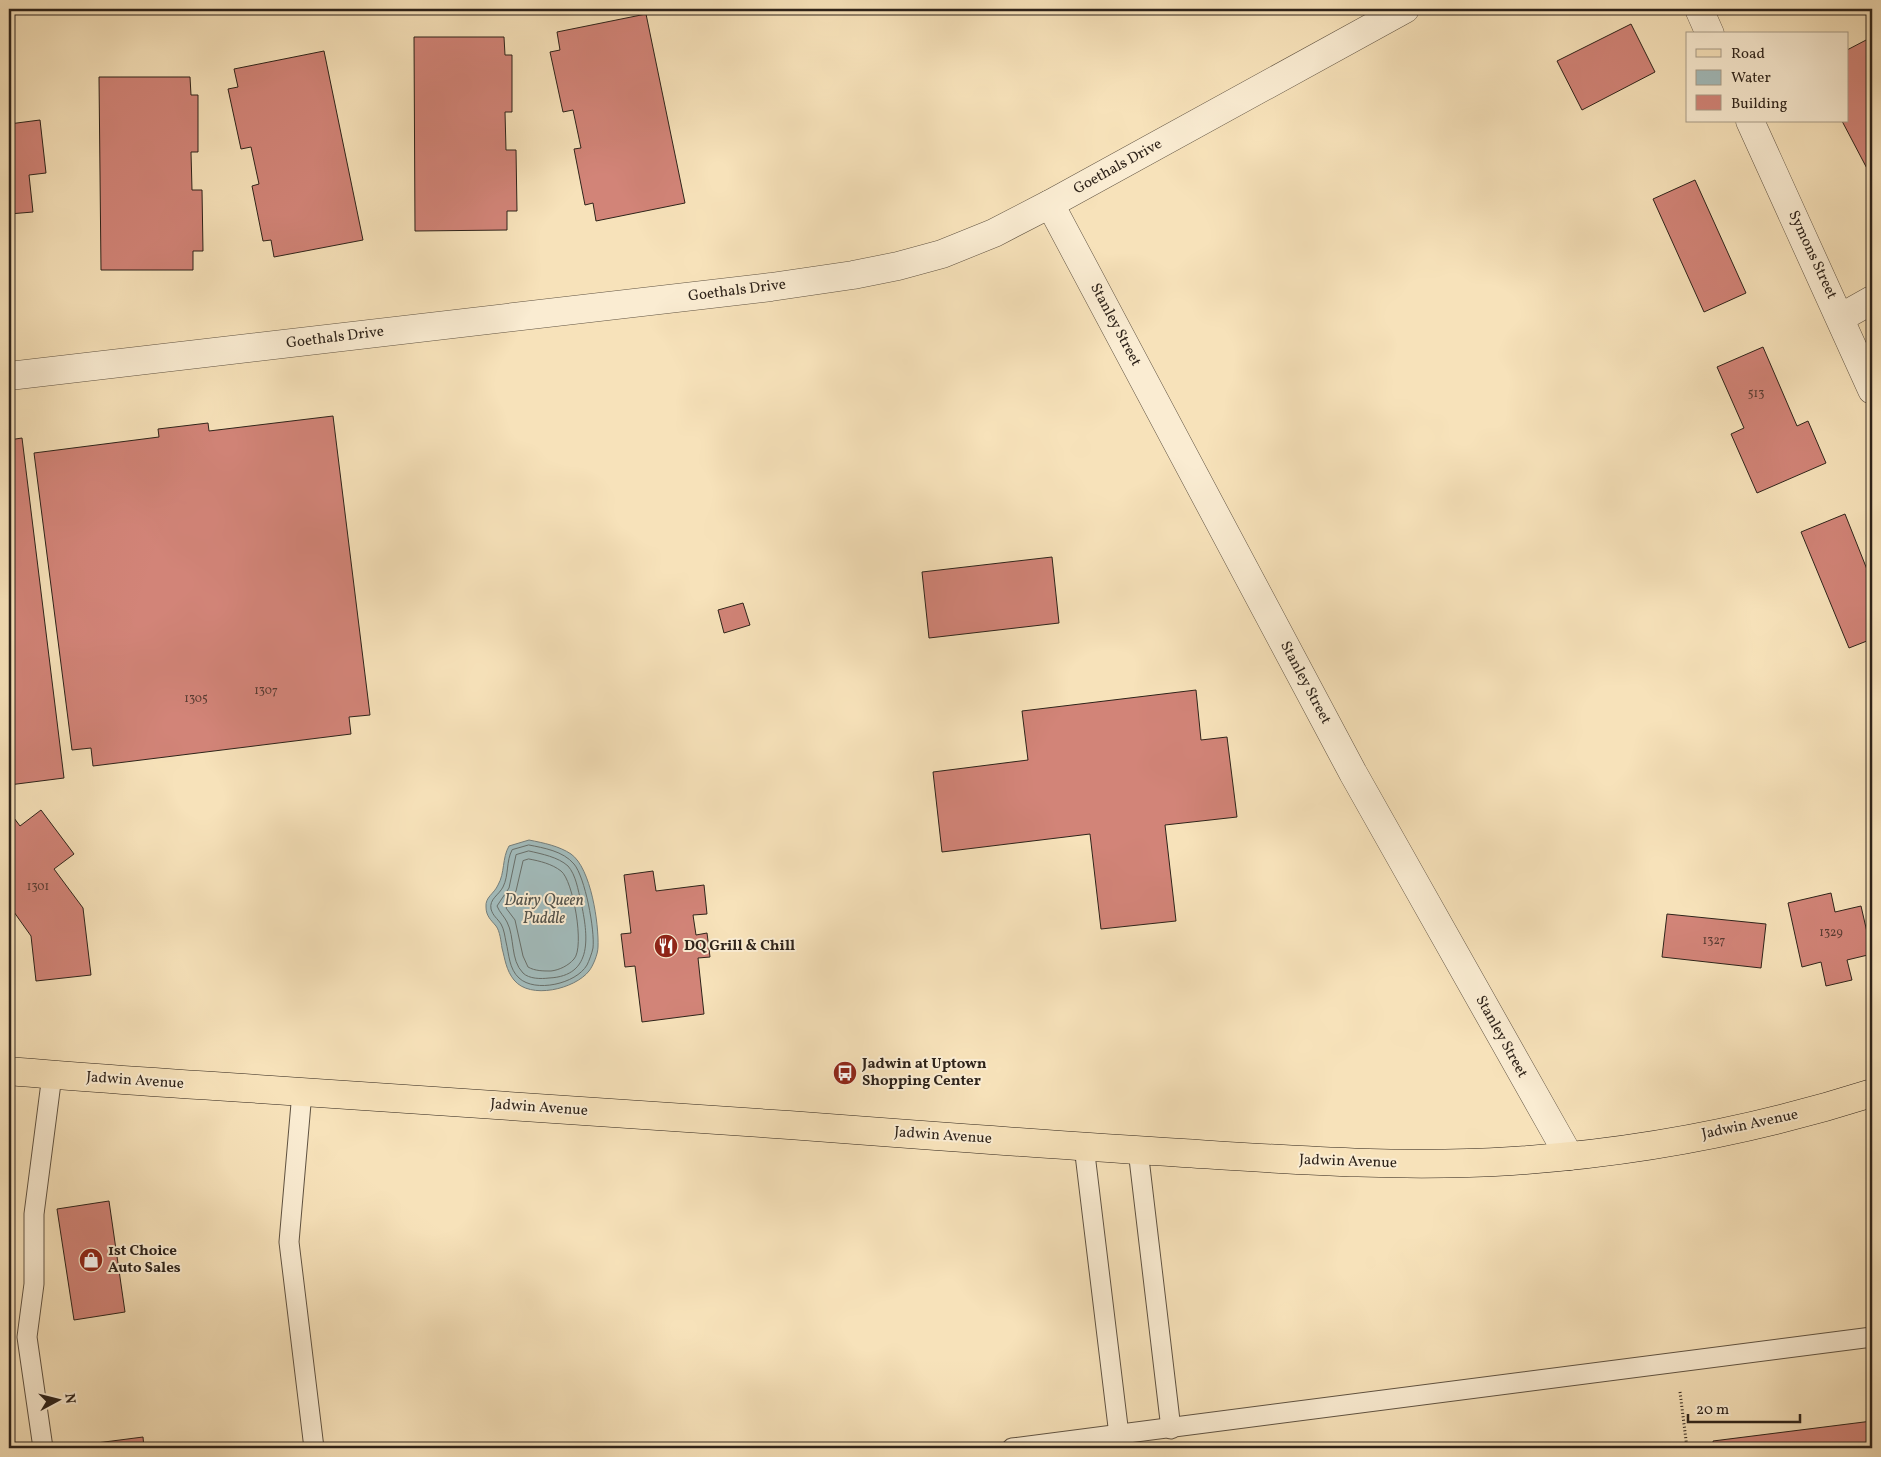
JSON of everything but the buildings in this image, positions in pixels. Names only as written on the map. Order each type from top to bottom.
[{"type":"main road","name":"Jadwin Avenue","points":[[9,1071],[1138,1150],[1376,1164],[1476,1163],[1569,1156],[1689,1139],[1754,1126],[1872,1094]]},
{"type":"street","name":"Goethals Drive","points":[[9,376],[771,287],[853,275],[898,266],[942,254],[994,233],[1405,9]]},
{"type":"street","points":[[1699,9],[1709,32]]},
{"type":"street","name":"Symons Street","points":[[1750,122],[1872,390]]},
{"type":"street","name":"Stanley Street","points":[[1050,204],[1353,773],[1569,1156]]},
{"type":"street","points":[[1840,318],[1872,300]]},
{"type":"lane","points":[[43,1448],[27,1337],[34,1284],[34,1214],[52,1075]]},
{"type":"lane","points":[[302,1092],[289,1242],[314,1448]]},
{"type":"lane","points":[[1084,1146],[1119,1435]]},
{"type":"lane","points":[[1138,1150],[1171,1429]]},
{"type":"lane","points":[[1012,1448],[1171,1429],[1676,1361],[1872,1337]]},
{"type":"path","points":[[1676,1361],[1687,1448]]},
{"type":"water","name":"Dairy Queen Puddle","points":[[529,840],[561,849],[571,854],[578,861],[589,884],[595,911],[598,947],[592,966],[589,971],[574,983],[552,990],[530,990],[514,980],[506,964],[496,926],[489,918],[486,910],[488,898],[502,876],[505,855],[509,846]]},
{"type":"place","name":"DQ Grill & Chill","points":[[666,946]]},
{"type":"place","name":"Jadwin at Uptown Shopping Center","points":[[845,1073]]},
{"type":"place","name":"1st Choice Auto Sales","points":[[91,1260]]}]
